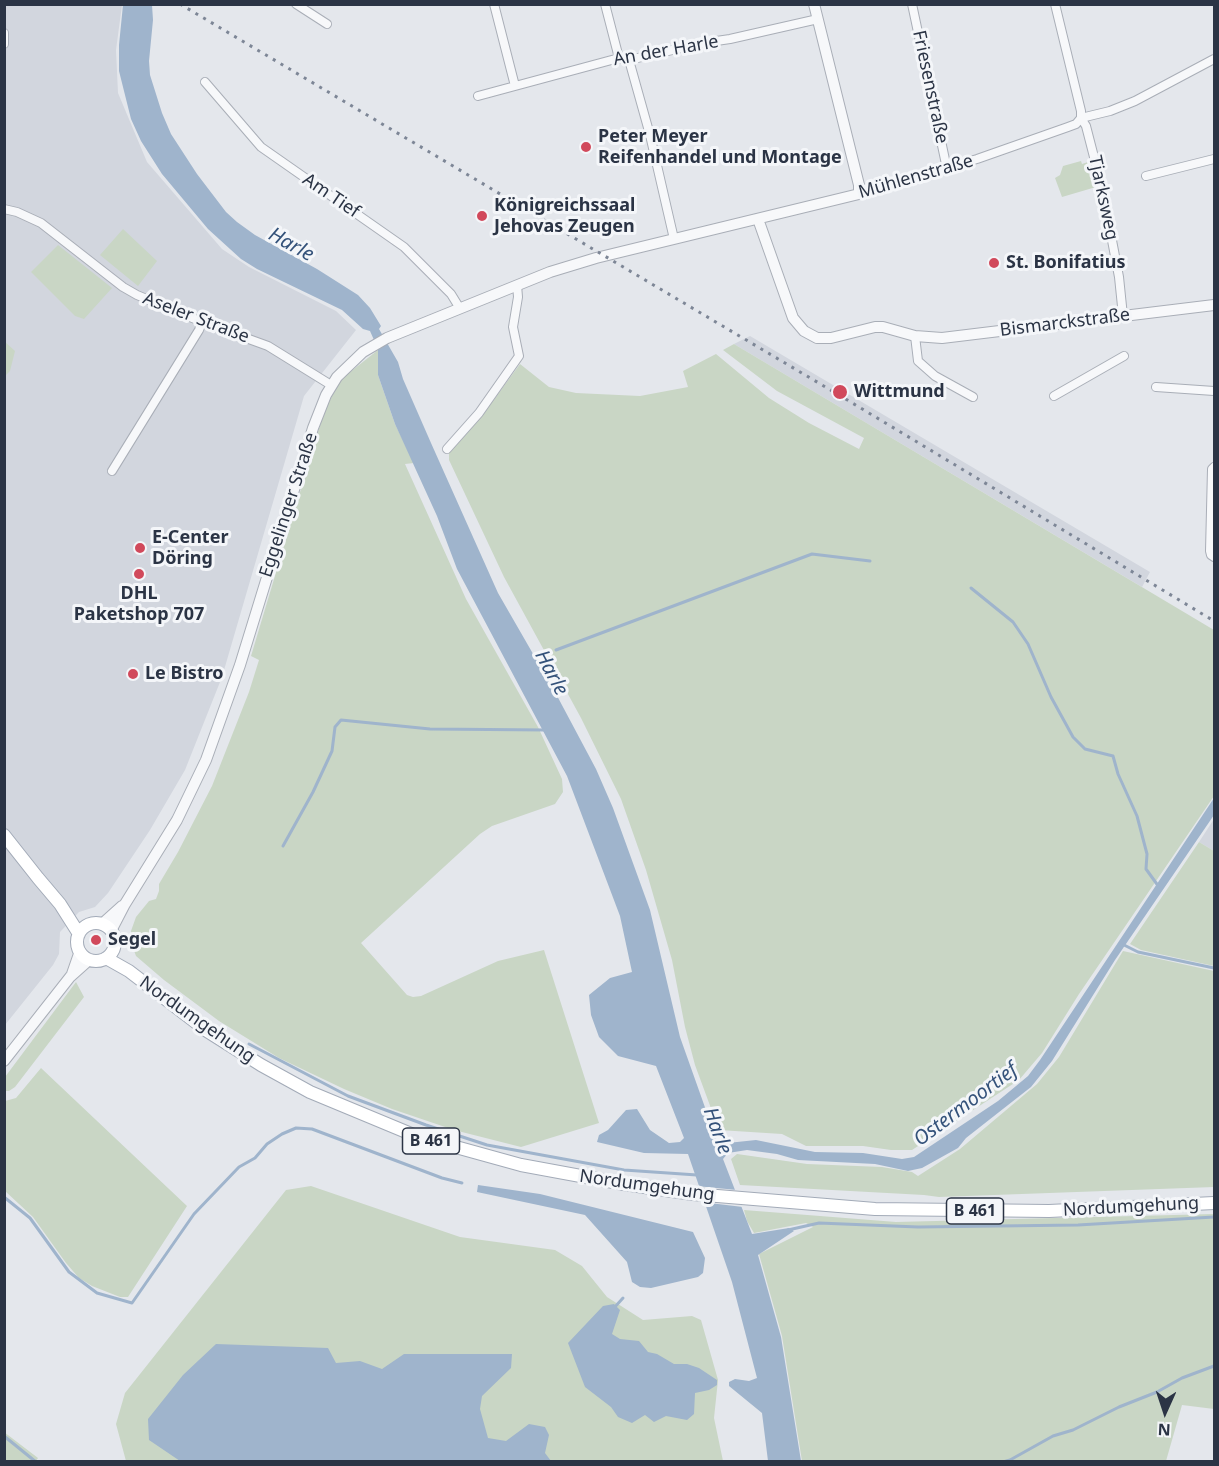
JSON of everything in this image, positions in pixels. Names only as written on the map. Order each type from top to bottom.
[{"type":"main road","points":[[4,835],[83,930]]},
{"type":"main road","points":[[107,928],[114,936],[110,954],[100,961],[84,955],[78,940],[83,930],[107,928]]},
{"type":"main road","name":"Nordumgehung","points":[[110,954],[192,1021],[261,1065],[310,1092],[386,1125],[437,1143],[521,1165],[693,1194],[748,1200],[932,1211],[1049,1211],[1215,1203]]},
{"type":"street","points":[[296,4],[327,24]]},
{"type":"street","points":[[494,4],[515,86]]},
{"type":"street","points":[[605,4],[619,58]]},
{"type":"street","points":[[814,4],[859,185],[859,194]]},
{"type":"street","name":"Friesenstraße","points":[[912,4],[947,169]]},
{"type":"street","name":"Tjarksweg","points":[[1055,4],[1081,118],[1086,126],[1102,188],[1119,277],[1123,316]]},
{"type":"street","name":"An der Harle","points":[[478,96],[619,58],[629,60],[818,19]]},
{"type":"street","points":[[4,33],[4,44]]},
{"type":"street","name":"Mühlenstraße","points":[[604,256],[859,194],[947,169],[1076,124],[1081,118],[1110,111],[1136,101],[1215,59]]},
{"type":"street","points":[[629,60],[651,135],[674,240]]},
{"type":"street","name":"Am Tief","points":[[205,82],[261,147],[404,248],[451,294],[459,308]]},
{"type":"street","points":[[1146,176],[1215,159]]},
{"type":"street","name":"Aseler Straße","points":[[4,209],[23,214],[41,223],[123,287],[137,295],[268,346],[331,385]]},
{"type":"street","name":"Bismarckstraße","points":[[758,219],[794,318],[810,336],[817,338],[831,338],[883,327],[915,336],[942,338],[1215,305]]},
{"type":"street","name":"Eggelinger Straße","points":[[107,928],[125,904],[177,820],[206,760],[240,665],[294,486],[322,404],[331,385],[354,360],[371,346],[394,334],[560,269],[604,256]]},
{"type":"street","points":[[447,449],[479,412],[519,356],[513,327],[518,297],[517,285]]},
{"type":"street","points":[[112,471],[202,322]]},
{"type":"street","points":[[915,336],[918,361],[935,376],[973,397]]},
{"type":"street","points":[[1054,396],[1124,356]]},
{"type":"street","points":[[1156,387],[1215,391]]},
{"type":"street","points":[[1215,467],[1212,469],[1210,551],[1215,557]]},
{"type":"street","points":[[4,1061],[70,977],[84,955]]},
{"type":"shaded area","points":[[5,5],[122,5],[116,50],[118,93],[147,162],[222,249],[249,267],[336,311],[356,330],[304,396],[222,677],[185,770],[150,830],[108,893],[95,907],[79,912],[60,932],[59,954],[53,965],[5,1025]]},
{"type":"shaded area","points":[[750,336],[1150,572],[1142,587],[734,344]]},
{"type":"shaded area","points":[[1214,819],[1214,851],[1199,842]]},
{"type":"green space","points":[[1081,161],[1082,164],[1091,161],[1096,187],[1062,197],[1055,178],[1060,175],[1063,166]]},
{"type":"green space","points":[[123,229],[157,261],[138,286],[100,255]]},
{"type":"green space","points":[[58,245],[112,288],[84,319],[75,316],[31,272]]},
{"type":"green space","points":[[4,341],[15,351],[10,371],[5,376]]},
{"type":"green space","points":[[734,344],[1214,630],[1214,796],[1079,994],[1042,1053],[1019,1080],[912,1150],[863,1146],[806,1146],[782,1134],[719,1130],[695,1065],[672,960],[646,870],[621,799],[581,718],[504,577],[449,460],[449,451],[487,409],[520,364],[549,387],[576,393],[640,396],[688,387],[683,371],[716,354],[769,398],[809,423],[859,449],[864,438],[777,391],[723,350]]},
{"type":"green space","points":[[378,350],[378,375],[395,424],[414,463],[405,464],[466,599],[538,727],[562,779],[563,792],[555,804],[492,826],[480,834],[361,943],[407,995],[413,997],[421,996],[498,961],[544,950],[599,1123],[521,1147],[454,1130],[392,1109],[279,1058],[219,1021],[164,980],[136,956],[132,945],[131,931],[136,917],[149,901],[156,899],[159,884],[212,786],[249,692],[259,660],[251,656],[324,412],[340,380]]},
{"type":"green space","points":[[1199,842],[1214,851],[1214,966],[1141,950],[1130,944]]},
{"type":"green space","points":[[1123,951],[1214,971],[1214,1187],[939,1197],[740,1185],[731,1159],[737,1154],[807,1164],[882,1167],[912,1172],[918,1176],[960,1149],[1037,1084],[1059,1057]]},
{"type":"green space","points":[[76,982],[84,997],[15,1087],[5,1091],[5,1077]]},
{"type":"green space","points":[[41,1068],[187,1206],[128,1297],[120,1297],[79,1278],[33,1217],[5,1191],[5,1101],[16,1098]]},
{"type":"green space","points":[[311,1186],[460,1237],[555,1250],[582,1266],[607,1297],[643,1320],[692,1316],[701,1320],[718,1380],[714,1418],[723,1461],[126,1461],[116,1424],[125,1393],[286,1190]]},
{"type":"green space","points":[[744,1210],[896,1222],[1214,1214],[1214,1409],[1182,1405],[1166,1461],[802,1461],[782,1336],[759,1254],[813,1227],[806,1223],[754,1233]]},
{"type":"green space","points":[[4,1432],[38,1458],[36,1461],[5,1461]]},
{"type":"water","points":[[123,5],[152,5],[150,75],[162,113],[171,134],[197,174],[226,212],[255,235],[317,269],[358,295],[370,308],[381,326],[379,329],[398,362],[403,379],[498,593],[555,692],[596,769],[613,808],[650,910],[680,1037],[718,1144],[756,1140],[815,1152],[863,1153],[902,1159],[914,1157],[998,1101],[1028,1076],[1040,1060],[1214,798],[1214,815],[1115,960],[1052,1061],[1031,1087],[966,1138],[958,1148],[922,1168],[908,1171],[875,1164],[798,1160],[777,1154],[747,1150],[728,1153],[723,1159],[752,1234],[789,1228],[794,1231],[758,1255],[781,1337],[801,1461],[768,1461],[762,1413],[729,1386],[729,1382],[735,1379],[749,1381],[757,1378],[732,1282],[688,1154],[644,1153],[597,1142],[599,1135],[608,1130],[626,1110],[637,1109],[650,1130],[669,1143],[680,1142],[684,1138],[656,1066],[618,1056],[599,1037],[591,1015],[589,995],[610,978],[632,972],[620,916],[567,776],[457,569],[437,516],[395,424],[378,375],[378,349],[370,331],[363,329],[342,310],[241,259],[208,229],[162,174],[141,141],[131,119],[119,71]]},
{"type":"water","points":[[478,1185],[540,1194],[693,1232],[705,1258],[703,1273],[698,1277],[651,1288],[640,1287],[632,1282],[627,1262],[585,1215],[477,1192]]},
{"type":"water","points":[[614,1304],[620,1310],[612,1334],[620,1339],[639,1341],[648,1352],[657,1354],[674,1364],[687,1364],[699,1368],[717,1380],[717,1385],[709,1390],[695,1393],[694,1414],[687,1420],[666,1416],[654,1422],[645,1415],[632,1423],[618,1417],[611,1407],[585,1387],[568,1343],[603,1306]]},
{"type":"water","points":[[216,1344],[328,1348],[336,1363],[360,1361],[382,1369],[404,1354],[512,1354],[511,1368],[482,1396],[480,1409],[488,1438],[506,1441],[529,1424],[545,1427],[549,1435],[545,1453],[551,1461],[180,1461],[149,1440],[148,1419],[183,1375]]},
{"type":"pier","points":[[696,1186],[737,1190],[743,1207],[701,1202]]},
{"type":"waterway","name":"Harle","points":[[556,650],[812,554],[870,561]]},
{"type":"waterway","points":[[971,588],[1013,622],[1028,644],[1051,697],[1073,737],[1085,749],[1113,756],[1118,774],[1137,816],[1147,854],[1146,869],[1159,887]]},
{"type":"waterway","points":[[283,846],[313,792],[332,751],[335,727],[341,720],[430,729],[546,730]]},
{"type":"waterway","points":[[1124,945],[1138,952],[1214,968]]},
{"type":"waterway","points":[[249,1044],[348,1096],[487,1145],[624,1170],[697,1175]]},
{"type":"waterway","points":[[4,1197],[30,1218],[69,1272],[97,1293],[132,1303],[194,1214],[239,1167],[255,1158],[267,1144],[296,1128],[312,1129],[442,1178],[462,1183]]},
{"type":"waterway","points":[[788,1230],[819,1223],[918,1227],[1078,1225],[1214,1217]]},
{"type":"waterway","points":[[613,1309],[623,1298]]},
{"type":"waterway","points":[[1003,1462],[1053,1436],[1073,1430],[1119,1407],[1157,1392],[1182,1378],[1214,1366]]},
{"type":"waterway","points":[[4,1436],[36,1462]]},
{"type":"railway","points":[[180,4],[849,401],[1214,621]]},
{"type":"place","name":"Peter Meyer Reifenhandel und Montage","points":[[586,147]]},
{"type":"place","name":"Königreichssaal Jehovas Zeugen","points":[[482,216]]},
{"type":"place","name":"St. Bonifatius","points":[[994,263]]},
{"type":"place","name":"Wittmund","points":[[840,392]]},
{"type":"place","name":"E-Center Döring","points":[[140,548]]},
{"type":"place","name":"DHL Paketshop 707","points":[[139,574]]},
{"type":"place","name":"Le Bistro","points":[[133,674]]},
{"type":"place","name":"Segel","points":[[96,940]]},
{"type":"water label","name":"Ostermoortief","points":[[966,1105]]}]
